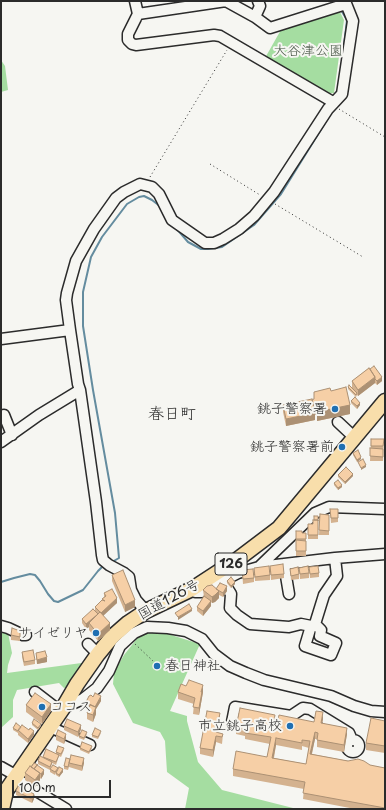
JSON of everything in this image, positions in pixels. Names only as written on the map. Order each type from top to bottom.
[{"type":"highway","name":"国道126号","points":[[2,809],[4,795],[62,710],[77,684],[93,649],[146,612],[192,589],[238,559],[279,528],[385,401]]},
{"type":"street","points":[[135,1],[138,14],[128,34],[128,40],[132,44],[136,45],[214,34],[333,102]]},
{"type":"street","points":[[138,14],[206,2],[226,1],[270,28],[343,4],[353,21],[342,94],[333,102],[268,199],[254,216],[239,229],[214,244],[205,243],[172,220],[159,194],[152,187],[140,184],[116,198],[106,210],[84,244],[76,261],[66,293],[70,330],[96,502],[102,555],[103,560],[109,565],[129,577],[131,590],[136,600],[146,612]]},
{"type":"street","points":[[254,17],[260,6],[258,1]]},
{"type":"street","points":[[1,339],[70,330]]},
{"type":"street","points":[[1,442],[39,415],[80,390]]},
{"type":"street","points":[[1,416],[4,415],[12,435]]},
{"type":"street","points":[[338,422],[355,438]]},
{"type":"street","points":[[259,567],[315,513],[329,507],[385,509]]},
{"type":"street","points":[[192,589],[195,592],[201,592],[238,573],[259,567],[385,554]]},
{"type":"street","points":[[221,581],[231,594],[230,608],[250,624],[289,627],[301,624],[313,625],[324,595],[337,576],[335,558]]},
{"type":"street","points":[[284,564],[289,594]]},
{"type":"street","points":[[1,626],[26,635]]},
{"type":"street","points":[[35,692],[62,710],[83,699],[97,688],[109,671],[120,646],[134,633],[147,627],[168,628],[186,631],[202,639],[214,654],[230,666],[264,680],[331,696],[354,706],[371,711],[385,712]]},
{"type":"street","points":[[232,722],[235,707],[291,716],[303,708],[310,709],[349,733],[352,740]]},
{"type":"street","points":[[50,727],[90,745]]},
{"type":"street","points":[[1,767],[66,809]]},
{"type":"path","points":[[146,185],[231,43]]},
{"type":"path","points":[[333,102],[340,110],[385,136]]},
{"type":"path","points":[[210,164],[363,257]]},
{"type":"path","points":[[129,638],[152,661]]},
{"type":"green space","name":"大谷津公園","points":[[339,10],[344,20],[334,93],[323,94],[265,58],[282,28]]},
{"type":"green space","points":[[1,60],[5,66],[8,90],[1,92]]},
{"type":"green space","points":[[143,631],[168,634],[200,644],[170,711],[187,716],[198,762],[222,790],[297,809],[185,809],[189,788],[167,772],[165,741],[160,732],[133,723],[113,684],[114,672],[124,655]]},
{"type":"green space","points":[[1,632],[8,633],[12,653],[7,673],[89,662],[71,686],[64,688],[59,683],[17,690],[13,700],[13,717],[1,728]]},
{"type":"building","points":[[374,366],[382,377],[377,381],[370,369]]},
{"type":"building","points":[[369,368],[375,377],[358,390],[352,381]]},
{"type":"building","points":[[349,385],[357,393],[356,395],[348,387]]},
{"type":"building","points":[[346,387],[350,405],[317,412],[317,405],[314,406],[312,400],[314,399],[314,392],[330,388],[331,391]]},
{"type":"building","points":[[355,397],[360,403],[357,406],[351,401]]},
{"type":"building","points":[[312,399],[315,413],[286,419],[283,405]]},
{"type":"building","points":[[371,439],[384,439],[383,446],[371,446]]},
{"type":"building","points":[[370,448],[383,449],[383,457],[370,456]]},
{"type":"building","points":[[358,450],[361,457],[357,460],[353,453]]},
{"type":"building","points":[[363,459],[366,465],[361,468],[358,462]]},
{"type":"building","points":[[346,467],[353,474],[345,482],[338,475]]},
{"type":"building","points":[[338,480],[342,485],[338,488],[334,483]]},
{"type":"building","points":[[330,509],[338,509],[338,518],[331,518]]},
{"type":"building","points":[[320,514],[329,515],[329,531],[319,530]]},
{"type":"building","points":[[314,516],[318,516],[318,520],[314,520]]},
{"type":"building","points":[[313,520],[318,520],[318,535],[308,535],[308,524],[313,524]]},
{"type":"building","points":[[296,531],[306,533],[306,539],[296,539]]},
{"type":"building","points":[[296,540],[306,541],[306,551],[296,551]]},
{"type":"building","points":[[283,564],[284,574],[271,575],[270,566]]},
{"type":"building","points":[[269,566],[270,575],[255,577],[254,568]]},
{"type":"building","points":[[308,566],[309,573],[300,574],[299,568]]},
{"type":"building","points":[[318,566],[319,573],[310,574],[309,567]]},
{"type":"building","points":[[298,567],[299,574],[291,576],[290,569]]},
{"type":"building","points":[[253,569],[254,578],[243,579],[242,570]]},
{"type":"building","points":[[123,570],[135,600],[125,605],[112,575]]},
{"type":"building","points":[[231,577],[235,582],[231,586],[227,581]]},
{"type":"building","points":[[220,583],[227,586],[223,593],[216,589]]},
{"type":"building","points":[[212,585],[219,591],[212,597],[203,590],[207,586]]},
{"type":"building","points":[[112,589],[117,598],[101,613],[95,607],[102,600],[105,601],[102,599],[106,596],[104,593]]},
{"type":"building","points":[[204,596],[211,601],[203,611],[197,607]]},
{"type":"building","points":[[189,604],[192,609],[178,617],[175,613]]},
{"type":"building","points":[[93,609],[98,614],[86,624],[82,619]]},
{"type":"building","points":[[100,612],[110,623],[98,634],[89,623]]},
{"type":"building","points":[[12,628],[20,631],[20,637],[11,635]]},
{"type":"building","points":[[33,650],[35,660],[24,662],[22,652]]},
{"type":"building","points":[[45,651],[47,657],[37,660],[36,653]]},
{"type":"building","points":[[189,680],[203,685],[199,708],[193,707],[195,698],[178,692],[181,684],[186,686]]},
{"type":"building","points":[[35,693],[51,704],[42,717],[26,705]]},
{"type":"building","points":[[95,693],[101,696],[95,707],[86,702],[89,696],[91,695],[93,697]]},
{"type":"building","points":[[90,705],[96,707],[93,715],[87,713]]},
{"type":"building","points":[[240,708],[275,715],[274,720],[278,720],[279,715],[314,722],[316,711],[323,712],[321,723],[347,728],[344,745],[317,740],[318,733],[315,732],[310,754],[348,761],[358,759],[370,765],[385,768],[385,808],[303,793],[305,782],[233,769],[236,751],[267,757],[271,737],[245,733],[246,729],[236,727]],"holes":[[[276,738],[302,743],[302,740],[310,741],[306,764],[272,758]]]},
{"type":"building","points":[[207,711],[220,713],[216,732],[223,734],[222,737],[216,736],[213,750],[200,748]]},
{"type":"building","points":[[371,718],[385,721],[385,746],[366,743]]},
{"type":"building","points":[[34,719],[41,724],[38,728],[32,723]]},
{"type":"building","points":[[67,719],[81,725],[78,732],[64,726]]},
{"type":"building","points":[[16,723],[21,727],[18,731],[13,728]]},
{"type":"building","points":[[22,725],[29,730],[30,728],[34,731],[28,739],[18,730]]},
{"type":"building","points":[[95,728],[101,731],[98,737],[92,735]]},
{"type":"building","points":[[58,730],[66,734],[64,739],[56,735]]},
{"type":"building","points":[[82,730],[87,732],[84,738],[79,736]]},
{"type":"building","points":[[82,742],[92,746],[89,752],[80,748]]},
{"type":"building","points":[[58,746],[64,748],[61,754],[56,752]]},
{"type":"building","points":[[46,749],[59,755],[56,762],[43,757]]},
{"type":"building","points":[[71,755],[84,758],[82,766],[69,763]]},
{"type":"building","points":[[40,756],[52,762],[50,767],[38,761]]},
{"type":"building","points":[[66,758],[70,759],[68,767],[64,766]]},
{"type":"building","points":[[34,763],[38,765],[34,769],[31,767]]},
{"type":"building","points":[[37,765],[44,770],[41,774],[34,769]]},
{"type":"building","points":[[53,765],[58,768],[55,772],[50,769]]},
{"type":"building","points":[[30,766],[40,773],[35,780],[25,773]]},
{"type":"building","points":[[59,767],[63,769],[59,775],[56,773]]},
{"type":"building","points":[[18,786],[34,794],[32,799],[16,791]]},
{"type":"waterway","points":[[341,10],[347,20],[341,70]]},
{"type":"waterway","points":[[176,228],[188,242],[201,249],[208,249],[222,247],[254,225],[281,194],[333,110]]},
{"type":"waterway","points":[[112,562],[119,558],[115,513],[83,326],[83,292],[91,257],[102,237],[127,204],[139,197],[144,196],[161,207]]},
{"type":"waterway","points":[[1,582],[30,574],[35,575],[48,594],[54,601],[58,602],[83,590],[104,565]]},
{"type":"place","name":"銚子警察署","points":[[335,409]]},
{"type":"place","name":"銚子警察署前","points":[[342,447]]},
{"type":"place","name":"サイゼリヤ","points":[[96,633]]},
{"type":"place","name":"春日神社","points":[[157,666]]},
{"type":"place","name":"ココス","points":[[42,707]]},
{"type":"place","name":"市立銚子高校","points":[[290,726]]},
{"type":"district","name":"春日町","points":[[172,415]]}]
